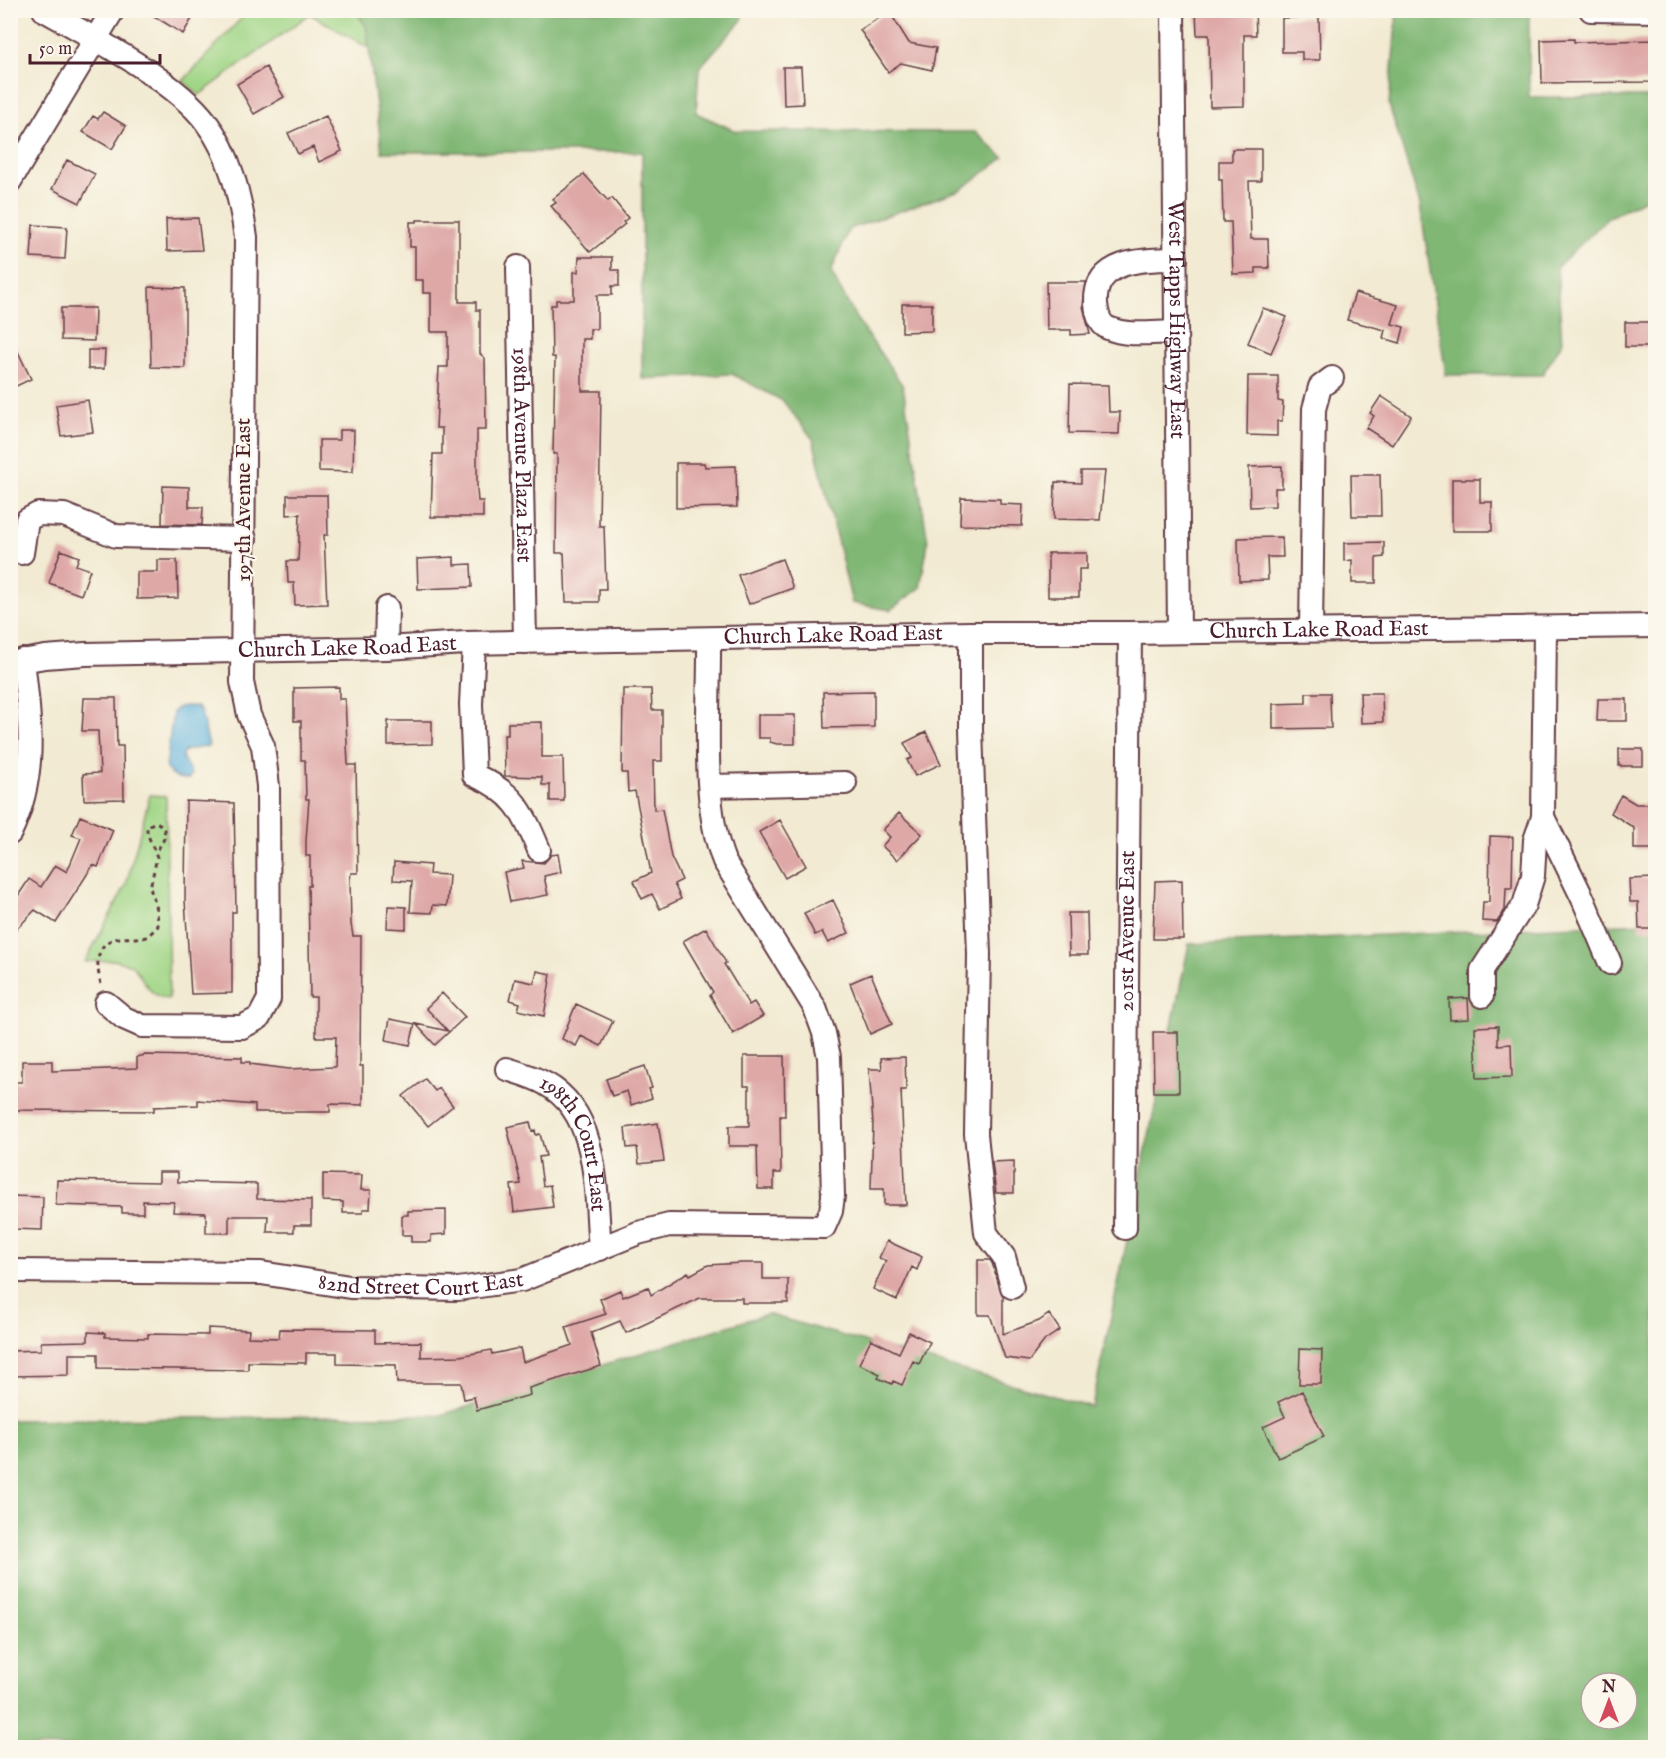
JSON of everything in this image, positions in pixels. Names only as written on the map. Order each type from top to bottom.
[{"type":"street","name":"197th Avenue East","points":[[44,10],[96,39],[167,86],[206,122],[230,169],[240,200],[246,237],[242,682],[249,715],[263,746],[268,786],[269,999],[259,1018],[242,1027],[142,1026],[123,1018],[106,1003]]},
{"type":"street","points":[[10,181],[113,10]]},
{"type":"street","name":"West Tapps Highway East","points":[[1173,10],[1179,632]]},
{"type":"street","points":[[1591,10],[1656,11]]},
{"type":"street","points":[[1176,259],[1148,259],[1122,264],[1104,274],[1095,292],[1097,314],[1105,327],[1123,333],[1176,332]]},
{"type":"street","name":"198th Avenue Plaza East","points":[[518,267],[525,642]]},
{"type":"street","points":[[1311,630],[1314,409],[1320,387],[1332,378]]},
{"type":"street","points":[[22,552],[27,520],[38,514],[64,515],[116,536],[245,539]]},
{"type":"street","points":[[386,648],[387,608]]},
{"type":"street","name":"Church Lake Road East","points":[[17,662],[85,654],[386,648],[474,643],[971,633],[1656,626]]},
{"type":"street","points":[[1482,996],[1482,970],[1524,905],[1533,876],[1535,840],[1543,817],[1545,628]]},
{"type":"street","points":[[971,633],[971,729],[979,954],[976,1134],[984,1225],[986,1233],[1004,1257],[1012,1287]]},
{"type":"street","name":"201st Avenue East","points":[[1125,1228],[1130,633]]},
{"type":"street","points":[[709,639],[710,786],[845,783]]},
{"type":"street","points":[[474,643],[471,704],[474,776],[496,785],[519,806],[539,850]]},
{"type":"street","points":[[10,833],[26,798],[31,763],[17,662]]},
{"type":"street","name":"82nd Street Court East","points":[[10,1270],[261,1273],[351,1287],[458,1289],[522,1280],[638,1233],[688,1223],[821,1228],[828,1220],[833,1196],[829,1057],[824,1033],[815,1008],[724,861],[713,829],[710,786]]},
{"type":"street","points":[[1543,817],[1583,899],[1610,963]]},
{"type":"street","name":"198th Court East","points":[[507,1068],[546,1084],[563,1096],[575,1110],[583,1125],[592,1168],[600,1249]]},
{"type":"path","points":[[106,1003],[97,969],[98,957],[103,947],[119,938],[147,937],[158,926],[157,909],[150,888],[156,850],[162,844],[165,833],[164,828],[156,822],[147,826],[147,833],[156,850]]},
{"type":"green space","points":[[248,11],[385,11],[384,57],[310,14],[199,95],[183,81]]},
{"type":"green space","points":[[355,11],[742,11],[742,20],[699,68],[696,113],[736,131],[975,132],[1004,158],[960,190],[849,229],[831,272],[856,318],[903,386],[928,542],[920,588],[890,610],[852,603],[813,439],[783,401],[732,374],[642,379],[642,152],[382,152],[366,26]]},
{"type":"green space","points":[[1397,11],[1529,11],[1529,97],[1655,97],[1655,194],[1609,217],[1557,267],[1562,343],[1542,375],[1446,375],[1420,205],[1389,105]]},
{"type":"green space","points":[[150,795],[166,796],[169,999],[162,998],[151,991],[132,965],[114,960],[85,962],[126,885]]},
{"type":"green space","points":[[1655,864],[1655,1747],[291,1748],[288,1745],[11,1747],[10,1420],[441,1415],[767,1314],[1092,1407],[1189,944],[1645,923]]},
{"type":"water","points":[[197,707],[201,712],[209,746],[184,751],[182,756],[191,774],[189,779],[181,779],[171,774],[166,768],[173,712],[177,708]]},
{"type":"building","points":[[144,10],[197,10],[183,34]]},
{"type":"building","points":[[1196,10],[1255,10],[1256,35],[1244,35],[1244,106],[1210,107],[1209,35],[1197,35]]},
{"type":"building","points":[[889,11],[909,43],[936,48],[932,70],[901,63],[888,72],[860,30]]},
{"type":"building","points":[[1319,17],[1320,60],[1302,60],[1302,52],[1282,52],[1282,18]]},
{"type":"building","points":[[1574,39],[1574,42],[1656,40],[1656,82],[1542,83],[1541,40]]},
{"type":"building","points":[[266,67],[284,97],[254,114],[237,84]]},
{"type":"building","points":[[783,67],[801,67],[803,104],[784,105]]},
{"type":"building","points":[[103,112],[126,126],[112,149],[83,132],[93,116],[98,119]]},
{"type":"building","points":[[326,116],[342,151],[319,162],[313,147],[298,154],[288,133]]},
{"type":"building","points":[[1232,149],[1261,149],[1261,181],[1249,181],[1251,239],[1268,239],[1269,268],[1256,268],[1256,273],[1233,274],[1231,222],[1223,222],[1222,180],[1219,180],[1219,161],[1232,161]]},
{"type":"building","points":[[67,160],[95,174],[80,203],[52,189]]},
{"type":"building","points":[[584,174],[608,201],[612,198],[628,218],[623,222],[625,224],[590,252],[551,206],[556,203],[553,199]]},
{"type":"building","points":[[198,218],[202,250],[167,251],[166,219]]},
{"type":"building","points":[[417,220],[459,220],[459,302],[476,302],[476,310],[480,310],[480,354],[485,358],[486,430],[477,430],[477,490],[478,501],[483,501],[483,517],[431,517],[433,454],[442,454],[442,428],[436,428],[439,367],[448,367],[448,332],[431,332],[431,293],[423,293],[423,280],[415,280],[415,247],[410,247],[410,222],[417,222]]},
{"type":"building","points":[[33,225],[67,227],[65,259],[31,257]]},
{"type":"building","points":[[579,257],[612,257],[612,270],[619,270],[619,286],[612,286],[612,295],[597,295],[597,329],[590,329],[590,339],[582,339],[582,391],[601,391],[599,526],[604,526],[606,589],[599,589],[599,602],[566,602],[564,553],[556,553],[557,454],[553,454],[555,357],[552,357],[551,305],[556,305],[556,300],[574,300],[574,272],[578,272]]},
{"type":"building","points":[[1046,282],[1086,282],[1083,306],[1090,334],[1071,335],[1071,330],[1047,330]]},
{"type":"building","points":[[149,287],[185,288],[185,368],[151,367]]},
{"type":"building","points":[[1355,293],[1398,305],[1392,324],[1404,327],[1400,343],[1383,338],[1385,330],[1347,320]]},
{"type":"building","points":[[902,304],[932,304],[932,331],[902,332]]},
{"type":"building","points":[[61,308],[95,308],[94,341],[61,340]]},
{"type":"building","points":[[1263,308],[1287,317],[1271,353],[1248,343]]},
{"type":"building","points":[[1625,322],[1656,322],[1656,347],[1625,347]]},
{"type":"building","points":[[10,335],[31,379],[10,389]]},
{"type":"building","points":[[88,350],[105,350],[104,369],[88,369]]},
{"type":"building","points":[[1248,376],[1278,376],[1278,401],[1283,402],[1282,421],[1277,421],[1277,436],[1247,435]]},
{"type":"building","points":[[1070,384],[1108,385],[1109,412],[1120,412],[1119,434],[1069,433]]},
{"type":"building","points":[[1381,396],[1411,416],[1392,445],[1366,428],[1374,416],[1370,413]]},
{"type":"building","points":[[88,400],[93,432],[61,436],[56,405]]},
{"type":"building","points":[[339,430],[354,430],[353,472],[319,471],[319,440],[339,440]]},
{"type":"building","points":[[676,463],[704,463],[705,467],[736,466],[737,507],[676,508]]},
{"type":"building","points":[[1282,466],[1282,488],[1275,488],[1275,506],[1250,507],[1249,467]]},
{"type":"building","points":[[1081,471],[1105,471],[1100,520],[1054,519],[1055,482],[1081,483]]},
{"type":"building","points":[[1351,475],[1380,475],[1381,516],[1352,516]]},
{"type":"building","points":[[1452,479],[1480,479],[1480,502],[1492,502],[1492,531],[1452,531]]},
{"type":"building","points":[[163,486],[189,487],[189,507],[203,507],[202,525],[162,524]]},
{"type":"building","points":[[287,495],[327,495],[328,535],[324,535],[327,604],[295,605],[294,583],[288,583],[287,561],[298,561],[300,514],[287,515]]},
{"type":"building","points":[[961,498],[1000,499],[1000,504],[1023,505],[1022,526],[960,525]]},
{"type":"building","points":[[1282,537],[1283,557],[1267,557],[1268,580],[1239,581],[1238,538]]},
{"type":"building","points":[[1384,542],[1384,557],[1376,558],[1376,583],[1352,583],[1352,560],[1344,561],[1344,543]]},
{"type":"building","points":[[61,550],[79,557],[76,565],[90,570],[81,595],[49,583]]},
{"type":"building","points":[[1048,553],[1087,553],[1087,569],[1079,569],[1079,597],[1048,597]]},
{"type":"building","points":[[454,557],[454,565],[471,564],[472,587],[418,589],[417,559]]},
{"type":"building","points":[[782,559],[793,588],[749,604],[738,575]]},
{"type":"building","points":[[158,560],[177,560],[178,598],[137,599],[137,572],[158,572]]},
{"type":"building","points":[[339,687],[339,699],[345,699],[348,765],[356,765],[358,873],[351,873],[350,880],[353,936],[361,936],[360,1066],[363,1066],[363,1105],[330,1104],[330,1112],[255,1112],[255,1105],[198,1100],[198,1105],[154,1107],[154,1111],[10,1110],[10,1082],[22,1082],[22,1061],[52,1061],[52,1071],[137,1068],[137,1057],[145,1055],[242,1057],[242,1062],[289,1069],[335,1067],[336,1037],[316,1037],[316,997],[310,997],[308,886],[310,886],[310,856],[306,856],[309,799],[306,799],[305,760],[301,760],[301,721],[294,721],[294,688]]},
{"type":"building","points":[[623,689],[651,689],[652,710],[662,710],[662,761],[653,761],[654,810],[662,809],[671,857],[682,880],[674,884],[681,899],[660,909],[652,894],[642,899],[634,881],[651,873],[635,791],[628,792],[627,773],[622,773]]},
{"type":"building","points":[[874,691],[874,727],[824,728],[823,692]]},
{"type":"building","points":[[1306,693],[1330,693],[1331,728],[1273,729],[1273,704],[1306,703]]},
{"type":"building","points":[[1360,693],[1382,693],[1383,722],[1361,723]]},
{"type":"building","points":[[84,698],[116,698],[117,746],[123,746],[124,799],[84,800],[83,774],[100,773],[98,731],[82,731]]},
{"type":"building","points":[[1598,699],[1627,699],[1627,721],[1597,721]]},
{"type":"building","points":[[758,715],[795,715],[795,744],[777,744],[770,742],[770,738],[758,738]]},
{"type":"building","points":[[388,721],[432,721],[432,744],[388,745]]},
{"type":"building","points":[[542,722],[542,757],[563,757],[564,801],[550,801],[550,785],[542,785],[542,777],[505,776],[504,735],[508,735],[508,723]]},
{"type":"building","points":[[926,732],[941,764],[915,776],[907,760],[912,758],[904,743]]},
{"type":"building","points":[[1619,749],[1643,749],[1643,766],[1619,766]]},
{"type":"building","points":[[1621,795],[1636,804],[1656,804],[1656,849],[1634,849],[1634,828],[1611,813]]},
{"type":"building","points":[[186,801],[234,803],[236,912],[232,912],[232,993],[191,994],[185,900]]},
{"type":"building","points":[[899,813],[922,834],[897,860],[882,846],[890,837],[883,830]]},
{"type":"building","points":[[80,816],[113,830],[98,867],[93,865],[56,923],[35,910],[10,936],[10,908],[29,879],[41,887],[55,865],[67,872],[81,838],[72,835]]},
{"type":"building","points":[[780,820],[806,866],[785,878],[759,832]]},
{"type":"building","points":[[1490,836],[1513,837],[1512,888],[1506,888],[1505,910],[1497,922],[1482,921],[1483,902],[1489,902]]},
{"type":"building","points":[[558,854],[561,872],[544,876],[548,895],[510,902],[504,872],[524,868],[522,861],[544,863],[551,855]]},
{"type":"building","points":[[394,862],[430,865],[429,874],[449,875],[447,906],[433,905],[432,913],[410,912],[412,881],[393,880]]},
{"type":"building","points":[[1656,878],[1656,929],[1639,929],[1638,902],[1630,902],[1629,879]]},
{"type":"building","points":[[1182,880],[1183,939],[1153,939],[1155,881]]},
{"type":"building","points":[[833,900],[849,933],[828,943],[822,932],[815,935],[804,913]]},
{"type":"building","points":[[388,906],[406,907],[406,929],[387,928]]},
{"type":"building","points":[[1068,913],[1087,913],[1088,955],[1069,955]]},
{"type":"building","points":[[706,928],[726,963],[724,964],[749,1005],[754,1002],[763,1016],[733,1034],[710,995],[713,992],[683,941]]},
{"type":"building","points":[[537,971],[551,974],[544,1016],[518,1010],[520,1003],[510,1000],[515,979],[534,983]]},
{"type":"building","points":[[871,974],[892,1024],[870,1034],[850,983]]},
{"type":"building","points":[[442,993],[465,1017],[435,1045],[416,1024],[448,1031],[426,1008]]},
{"type":"building","points":[[1468,998],[1469,1019],[1450,1020],[1449,999]]},
{"type":"building","points":[[576,1004],[613,1021],[601,1046],[581,1036],[576,1046],[562,1039]]},
{"type":"building","points":[[390,1019],[415,1024],[410,1045],[386,1040]]},
{"type":"building","points":[[1498,1026],[1498,1045],[1511,1044],[1512,1077],[1477,1078],[1475,1027]]},
{"type":"building","points":[[1153,1032],[1178,1032],[1179,1092],[1154,1092]]},
{"type":"building","points":[[744,1056],[784,1056],[785,1116],[780,1116],[781,1173],[774,1173],[774,1189],[758,1189],[757,1146],[729,1146],[729,1126],[749,1126],[749,1086],[744,1086]]},
{"type":"building","points":[[905,1057],[906,1090],[901,1090],[906,1205],[884,1205],[884,1189],[871,1189],[873,1123],[869,1069],[882,1069],[881,1058]]},
{"type":"building","points":[[645,1066],[652,1088],[649,1089],[652,1098],[631,1105],[627,1091],[612,1096],[606,1079]]},
{"type":"building","points":[[425,1079],[435,1091],[439,1088],[453,1106],[428,1126],[403,1096]]},
{"type":"building","points":[[530,1122],[532,1131],[535,1130],[536,1135],[540,1134],[546,1156],[539,1157],[543,1186],[550,1185],[553,1207],[514,1212],[511,1185],[521,1184],[507,1127]]},
{"type":"building","points":[[658,1123],[664,1161],[639,1164],[637,1147],[627,1148],[625,1128]]},
{"type":"building","points":[[1014,1161],[1014,1193],[996,1193],[992,1162]]},
{"type":"building","points":[[159,1172],[178,1172],[178,1182],[257,1184],[257,1199],[311,1200],[311,1225],[294,1225],[294,1232],[267,1232],[268,1216],[229,1216],[229,1233],[206,1233],[206,1213],[173,1212],[174,1202],[143,1201],[143,1213],[122,1213],[122,1207],[56,1205],[57,1180],[159,1182]]},
{"type":"building","points":[[323,1174],[362,1175],[361,1190],[371,1190],[370,1209],[363,1209],[363,1213],[343,1213],[343,1202],[323,1201]]},
{"type":"building","points":[[10,1196],[43,1197],[42,1230],[12,1229]]},
{"type":"building","points":[[446,1210],[446,1234],[431,1235],[431,1242],[411,1242],[411,1235],[402,1235],[402,1215],[408,1215],[408,1211]]},
{"type":"building","points":[[887,1241],[922,1257],[917,1270],[912,1267],[897,1300],[873,1289],[886,1261],[879,1258]]},
{"type":"building","points":[[978,1260],[990,1260],[992,1263],[1003,1297],[1003,1334],[1039,1321],[1049,1314],[1060,1330],[1045,1340],[1029,1361],[1005,1358],[990,1315],[978,1315]]},
{"type":"building","points":[[763,1263],[763,1279],[788,1279],[788,1303],[742,1303],[742,1298],[700,1298],[626,1333],[620,1321],[591,1333],[601,1366],[529,1388],[530,1395],[477,1410],[474,1397],[464,1399],[461,1383],[397,1383],[396,1365],[337,1364],[337,1353],[306,1353],[306,1363],[248,1362],[248,1370],[98,1368],[98,1354],[69,1354],[69,1375],[10,1376],[10,1351],[41,1350],[41,1342],[88,1341],[88,1332],[105,1333],[105,1337],[148,1338],[148,1334],[208,1335],[208,1328],[249,1330],[248,1337],[279,1338],[280,1329],[375,1330],[375,1343],[421,1342],[421,1357],[460,1356],[491,1350],[492,1354],[520,1348],[523,1362],[572,1345],[566,1327],[606,1314],[600,1299],[620,1290],[623,1297],[648,1287],[651,1295],[688,1272],[690,1275],[708,1265]]},
{"type":"building","points":[[909,1332],[930,1342],[919,1364],[913,1361],[902,1385],[893,1381],[892,1384],[878,1378],[880,1374],[859,1364],[871,1339],[899,1353]]},
{"type":"building","points":[[1300,1349],[1322,1350],[1321,1384],[1299,1384]]},
{"type":"building","points":[[1302,1391],[1324,1437],[1278,1458],[1263,1427],[1285,1417],[1278,1402]]},
{"type":"waterway","points":[[237,1748],[312,1742],[322,1748]]}]
